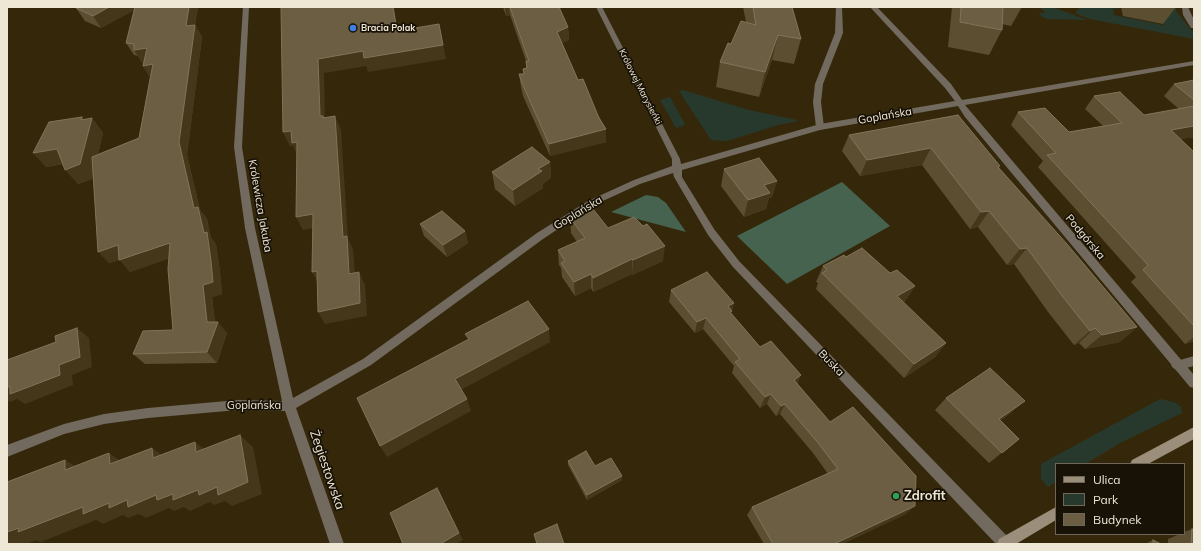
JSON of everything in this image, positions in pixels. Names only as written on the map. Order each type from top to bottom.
[{"type":"street","name":"Królewicza Jakuba","points":[[246,7],[238,147],[250,228],[290,406]]},
{"type":"street","name":"Królowej Marysieńki","points":[[599,7],[676,158],[677,168]]},
{"type":"street","points":[[820,127],[817,102],[819,84],[839,33],[840,7]]},
{"type":"street","name":"Podgórska","points":[[873,7],[948,86],[968,115],[1177,365],[1194,383]]},
{"type":"street","points":[[1185,7],[1187,15],[1194,26]]},
{"type":"street","name":"Goplańska","points":[[7,451],[64,429],[104,419],[148,413],[238,405],[290,406],[367,362],[540,236],[591,203],[637,182],[677,168],[820,127],[1194,64]]},
{"type":"street","name":"Buska","points":[[677,168],[678,177],[693,203],[711,232],[736,264],[1005,544]]},
{"type":"street","points":[[1177,365],[1194,361]]},
{"type":"street","name":"Żegiestowska","points":[[290,406],[336,544]]},
{"type":"street","points":[[1138,463],[1194,433]]},
{"type":"street","points":[[1005,544],[1055,514]]},
{"type":"green space","points":[[1035,7],[1053,7],[1087,20],[1047,19],[1042,17],[1039,13],[1045,13],[1041,8]]},
{"type":"green space","points":[[1078,7],[1118,7],[1119,9],[1113,8],[1114,15],[1163,25],[1160,7],[1176,7],[1176,11],[1194,33],[1194,39],[1090,19],[1075,13],[1079,9]]},
{"type":"green space","points":[[683,90],[749,110],[798,121],[778,125],[727,141],[711,140],[679,91]]},
{"type":"green space","points":[[670,97],[685,124],[683,126],[676,128],[660,100]]},
{"type":"green space","points":[[842,182],[890,226],[787,284],[737,236]]},
{"type":"green space","points":[[646,195],[658,197],[666,203],[686,232],[611,212]]},
{"type":"green space","points":[[1160,399],[1174,402],[1181,407],[1182,413],[1120,443],[1087,463],[1055,463],[1055,483],[1048,487],[1041,479],[1041,464]]},
{"type":"building","points":[[109,7],[93,16],[76,8]]},
{"type":"building","points":[[135,7],[189,7],[186,26],[195,25],[179,142],[194,208],[198,207],[204,233],[207,232],[211,261],[213,282],[203,285],[207,322],[218,322],[207,352],[133,354],[143,331],[173,330],[168,269],[170,243],[119,260],[118,245],[98,252],[92,157],[139,138],[153,64],[143,66],[147,48],[134,50],[134,44],[126,43]]},
{"type":"building","points":[[281,7],[393,7],[397,31],[439,24],[443,45],[364,58],[363,51],[318,59],[320,116],[323,116],[323,118],[335,116],[343,237],[347,236],[349,274],[359,272],[360,303],[318,312],[317,271],[312,272],[313,214],[296,217],[297,142],[292,143],[291,131],[283,132]]},
{"type":"building","points":[[510,7],[559,7],[568,27],[557,32],[578,80],[583,79],[599,118],[606,129],[549,144],[519,74],[524,74],[523,69],[527,68],[526,61],[529,61]]},
{"type":"building","points":[[753,7],[792,7],[801,39],[778,35],[765,72],[720,62],[728,43],[731,44],[741,21],[756,25]]},
{"type":"building","points":[[961,7],[1003,7],[1002,30],[960,22]]},
{"type":"building","points":[[1194,80],[1194,100],[1174,84]]},
{"type":"building","points":[[1120,92],[1144,115],[1194,106],[1194,126],[1171,130],[1194,152],[1194,326],[1143,270],[1148,265],[1047,155],[1056,153],[1018,112],[1045,108],[1069,132],[1122,123],[1094,96]]},
{"type":"building","points":[[958,115],[1000,166],[998,167],[1067,244],[1137,327],[1102,335],[1095,328],[1090,331],[1027,248],[1020,249],[989,211],[981,212],[931,148],[867,160],[849,135]]},
{"type":"building","points":[[82,117],[81,120],[92,118],[80,164],[65,170],[57,149],[33,153],[49,122]]},
{"type":"building","points":[[532,147],[550,162],[538,169],[542,171],[513,190],[492,172]]},
{"type":"building","points":[[759,158],[777,181],[764,185],[770,193],[748,200],[724,169]]},
{"type":"building","points":[[593,209],[608,228],[634,217],[643,226],[647,224],[665,246],[633,260],[632,259],[593,278],[591,274],[574,282],[561,263],[565,261],[558,250],[585,238],[570,218]]},
{"type":"building","points":[[442,211],[465,231],[443,245],[420,224]]},
{"type":"building","points":[[862,248],[890,273],[897,270],[915,286],[897,296],[946,343],[914,364],[822,273],[827,270],[823,266],[844,255],[846,257]]},
{"type":"building","points":[[707,272],[734,303],[728,306],[732,311],[730,312],[760,347],[771,341],[801,375],[794,380],[830,422],[853,407],[916,476],[915,506],[834,544],[773,544],[752,507],[838,469],[785,404],[781,406],[771,394],[765,397],[735,362],[740,359],[706,318],[697,322],[671,290]]},
{"type":"building","points":[[528,301],[549,329],[455,379],[467,399],[380,446],[357,398],[469,339],[465,334]]},
{"type":"building","points":[[77,328],[80,357],[59,365],[60,375],[10,394],[10,386],[7,388],[7,360],[56,342],[55,336]]},
{"type":"building","points":[[990,368],[1025,401],[999,419],[1019,439],[1002,453],[946,398]]},
{"type":"building","points":[[240,435],[248,482],[218,495],[217,487],[199,495],[198,490],[173,500],[173,494],[157,500],[156,495],[128,507],[127,500],[109,508],[109,503],[83,514],[83,507],[18,532],[19,528],[7,532],[7,482],[65,460],[65,470],[109,453],[110,464],[152,448],[153,458],[195,442],[196,452]]},
{"type":"building","points":[[586,451],[595,466],[611,458],[622,476],[587,495],[568,461]]},
{"type":"building","points":[[437,488],[459,533],[440,544],[403,544],[390,513]]},
{"type":"building","points":[[557,524],[564,544],[537,544],[534,534]]},
{"type":"building","points":[[1192,529],[1194,530],[1194,544],[1191,544]]},
{"type":"building","points":[[1153,540],[1161,544],[1153,544]]},
{"type":"place","name":"Bracia Polak","points":[[353,28]]},
{"type":"place","name":"Zdrofit","points":[[896,496]]}]
